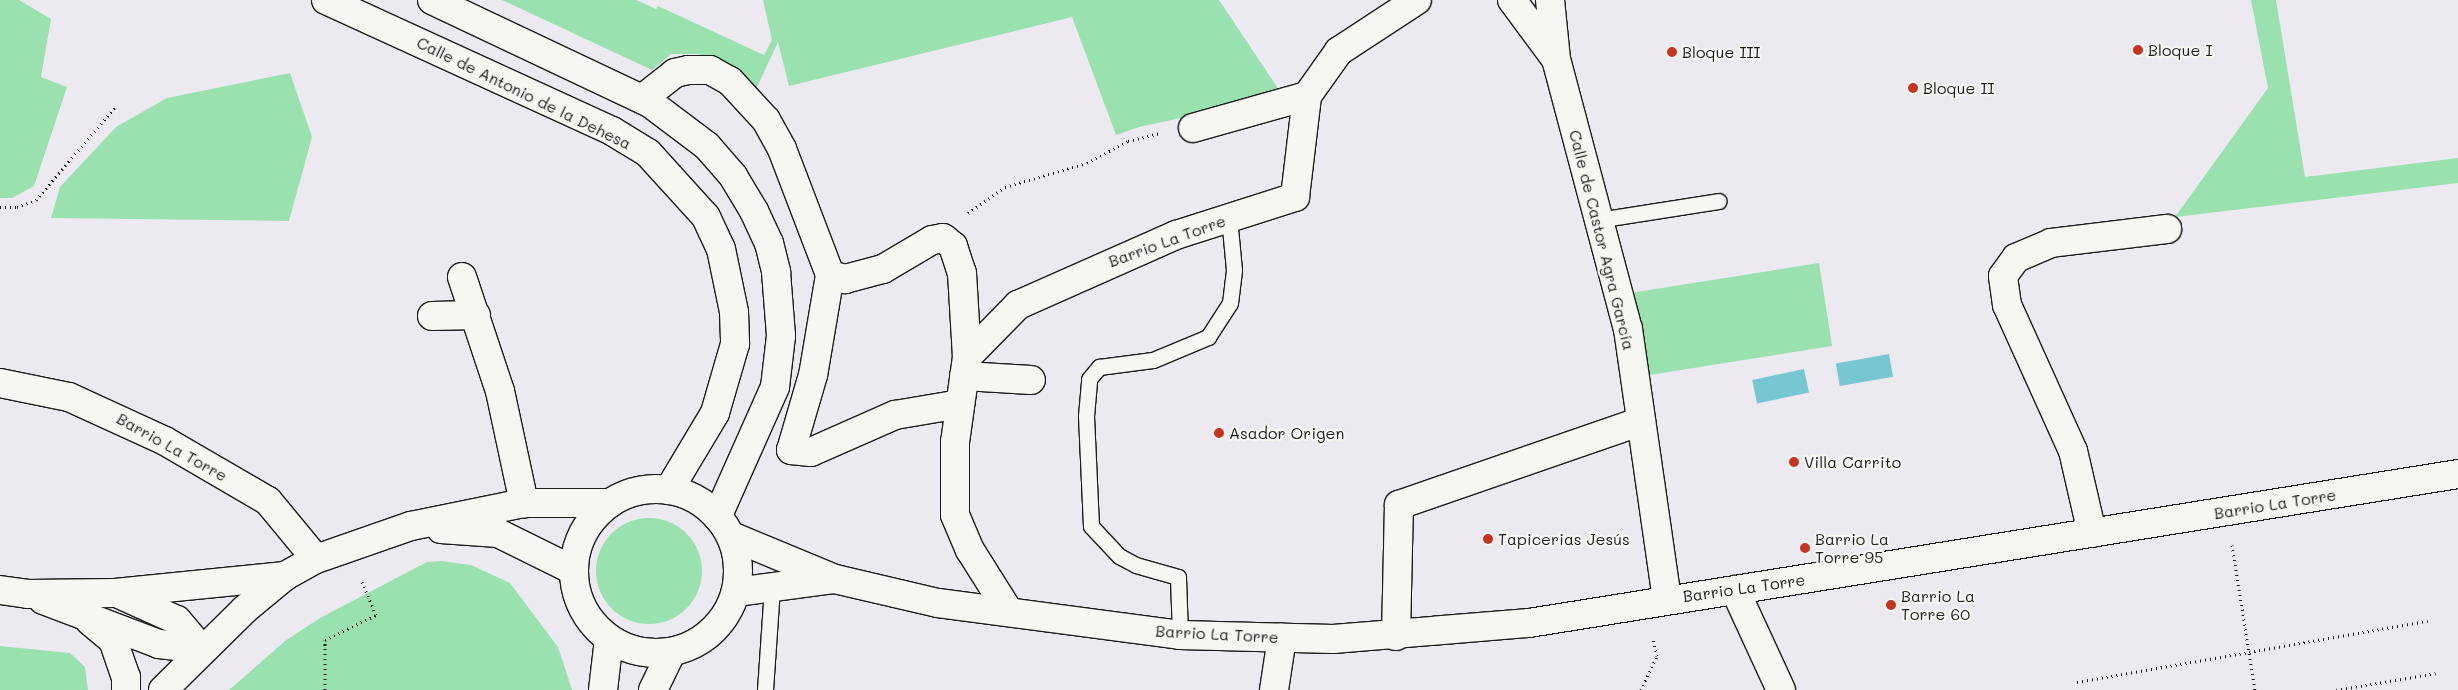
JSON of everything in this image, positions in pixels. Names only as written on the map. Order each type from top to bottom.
[{"type":"street","name":"Calle de Antonio de la Dehesa","points":[[326,0],[612,131],[648,153],[706,217],[721,249],[734,312],[735,344],[715,413],[669,490]]},
{"type":"street","points":[[432,0],[642,99],[681,124],[733,176],[769,243],[776,272],[781,336],[775,387],[724,526]]},
{"type":"street","name":"Barrio La Torre","points":[[966,367],[1018,305],[1096,267],[1230,217],[1295,197],[1307,96],[1339,51],[1418,0]]},
{"type":"street","points":[[1512,0],[1556,59]]},
{"type":"street","name":"Calle de Castor Agra García","points":[[1550,0],[1556,59],[1628,330],[1667,599]]},
{"type":"street","points":[[642,99],[675,72],[710,70],[730,81],[766,120],[782,149],[830,275],[813,375],[791,450],[811,452],[895,415],[960,404]]},
{"type":"street","points":[[1193,128],[1307,96]]},
{"type":"street","points":[[2092,533],[2073,451],[2007,305],[2003,276],[2016,258],[2051,243],[2167,229]]},
{"type":"street","points":[[830,275],[845,279],[883,269],[932,240],[943,238],[953,246],[962,273],[966,367],[960,404],[953,478],[955,515],[970,550],[1009,612]]},
{"type":"street","points":[[462,277],[500,391],[524,503]]},
{"type":"street","points":[[432,316],[476,315]]},
{"type":"street","points":[[966,367],[1031,380]]},
{"type":"street","name":"Barrio La Torre","points":[[0,383],[69,397],[165,441],[268,501],[316,559]]},
{"type":"street","points":[[1396,636],[1399,504],[1641,421]]},
{"type":"street","name":"Barrio La Torre","points":[[724,526],[738,574],[736,592],[731,606],[712,632],[670,653],[639,652],[609,639],[582,609],[573,570],[583,532],[610,503],[638,490],[669,490],[695,499],[724,526],[835,579],[938,603],[1180,635],[1282,638],[1396,636],[1529,623],[1667,599],[1735,590],[2458,474]]},
{"type":"street","name":"Barrio La Torre","points":[[163,690],[201,649],[285,576],[316,559],[410,526],[524,503],[610,503]]},
{"type":"street","name":"Barrio La Torre","points":[[410,526],[498,533],[573,570]]},
{"type":"street","points":[[0,590],[28,594],[115,593],[285,576]]},
{"type":"street","name":"Barrio La Torre","points":[[736,592],[835,579]]},
{"type":"street","points":[[1735,590],[1781,690]]},
{"type":"street","points":[[115,593],[177,620],[201,649]]},
{"type":"street","points":[[28,594],[82,613],[159,644],[201,649]]},
{"type":"street","points":[[82,613],[114,640],[126,678],[126,690]]},
{"type":"street","points":[[1274,690],[1282,638]]},
{"type":"street","points":[[603,690],[609,639]]},
{"type":"street","points":[[653,690],[670,653]]},
{"type":"lane","points":[[1598,220],[1719,201]]},
{"type":"lane","points":[[1180,635],[1178,577],[1136,565],[1118,556],[1091,526],[1086,416],[1089,379],[1098,367],[1153,360],[1208,337],[1230,303],[1234,270],[1230,217]]},
{"type":"lane","points":[[765,690],[772,587]]},
{"type":"path","points":[[0,207],[17,207],[36,200],[116,106]]},
{"type":"path","points":[[943,238],[961,217],[1005,187],[1087,163],[1128,141],[1193,128]]},
{"type":"path","points":[[2232,550],[2255,690]]},
{"type":"path","points":[[325,690],[326,640],[376,615],[367,593]]},
{"type":"path","points":[[2077,682],[2428,621]]},
{"type":"path","points":[[2336,690],[2436,673]]},
{"type":"path","points":[[1641,690],[1650,675]]},
{"type":"green space","points":[[0,0],[19,0],[51,19],[41,77],[67,87],[34,186],[12,198],[0,198]]},
{"type":"green space","points":[[502,0],[636,0],[656,9],[658,6],[764,55],[772,40],[763,0],[1219,0],[1283,96],[1139,127],[1116,135],[1072,17],[789,86],[778,42],[756,89],[724,63],[699,54],[671,54],[652,70]]},
{"type":"green space","points":[[2251,0],[2276,0],[2305,177],[2458,158],[2458,183],[2175,217],[2268,88]]},
{"type":"green space","points":[[290,73],[312,137],[289,221],[51,218],[60,187],[116,127],[167,98]]},
{"type":"green space","points":[[1819,263],[1832,346],[1646,375],[1633,292]]},
{"type":"green space","points":[[649,518],[669,522],[687,533],[698,551],[702,571],[698,591],[687,609],[669,620],[649,624],[629,620],[611,609],[600,591],[596,571],[600,551],[611,533],[629,522]]},
{"type":"green space","points":[[441,561],[471,565],[510,583],[558,647],[572,690],[229,690],[285,641],[320,618],[427,562]]},
{"type":"green space","points":[[0,646],[70,653],[85,667],[88,690],[0,690]]},
{"type":"water","points":[[1889,354],[1893,377],[1840,386],[1836,363]]},
{"type":"water","points":[[1804,369],[1809,392],[1757,403],[1752,380]]},
{"type":"place","name":"Bloque I","points":[[2138,50]]},
{"type":"place","name":"Bloque III","points":[[1672,52]]},
{"type":"place","name":"Bloque II","points":[[1913,88]]},
{"type":"place","name":"Asador Origen","points":[[1219,433]]},
{"type":"place","name":"Villa Carrito","points":[[1794,462]]},
{"type":"place","name":"Tapicerias Jesús","points":[[1488,539]]},
{"type":"place","name":"Barrio La Torre 95","points":[[1805,548]]},
{"type":"place","name":"Barrio La Torre 60","points":[[1891,605]]}]
